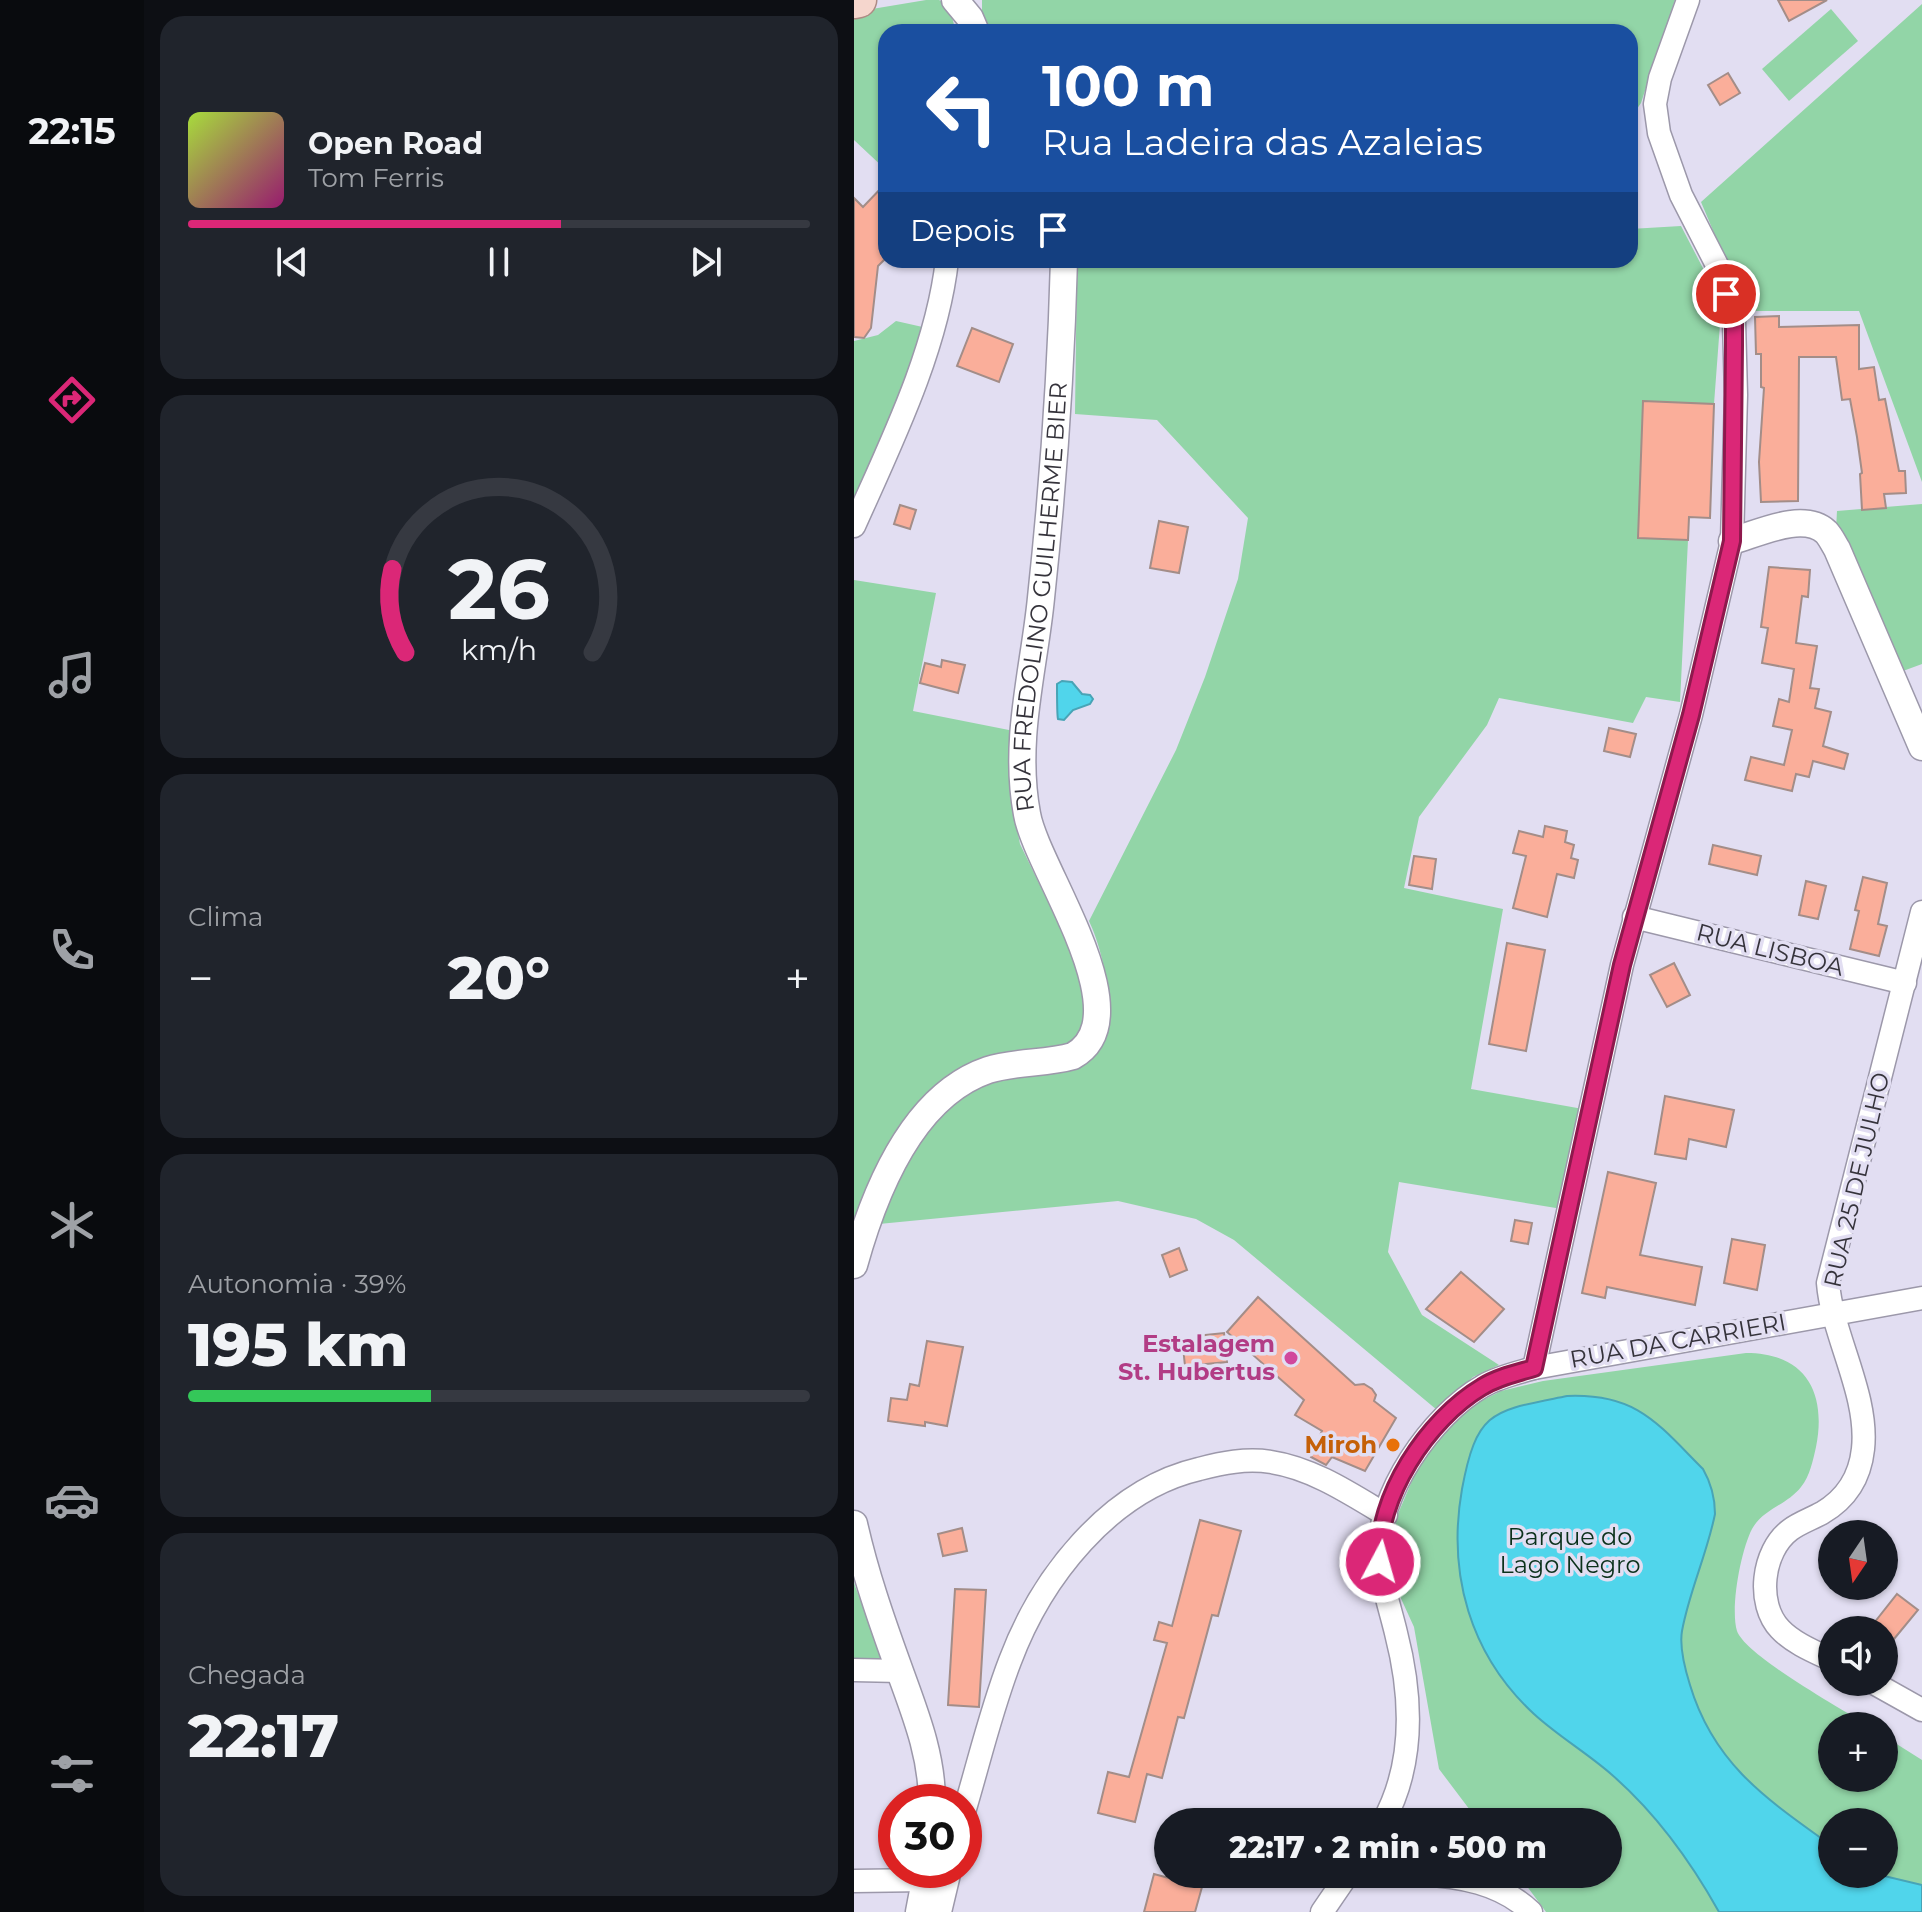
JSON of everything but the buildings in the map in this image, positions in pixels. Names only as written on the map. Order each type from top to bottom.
[{"type":"street","points":[[1534,1368],[1622,965],[1691,715],[1732,541],[1736,395],[1734,321],[1718,267],[1677,183],[1659,133],[1655,104],[1660,78],[1688,0]]},
{"type":"street","points":[[854,526],[929,348],[943,297],[946,268]]},
{"type":"street","name":"RUA FREDOLINO GUILHERME BIER","points":[[854,1265],[874,1207],[895,1162],[907,1138],[934,1104],[952,1089],[990,1070],[1073,1056],[1085,1049],[1093,1038],[1096,1007],[1088,958],[1031,835],[1024,785],[1022,735],[1049,529],[1064,268]]},
{"type":"street","points":[[1732,541],[1791,524],[1808,524],[1826,532],[1837,549],[1922,747]]},
{"type":"street","name":"RUA 25 DE JULHO","points":[[1818,1652],[1782,1632],[1771,1618],[1766,1589],[1770,1558],[1788,1531],[1843,1499],[1859,1468],[1863,1449],[1859,1409],[1829,1300],[1828,1283],[1922,912]]},
{"type":"street","name":"RUA LISBOA","points":[[1634,917],[1905,983]]},
{"type":"street","name":"RUA DA CARRIERI","points":[[1391,1808],[1402,1773],[1408,1722],[1407,1687],[1380,1562],[1380,1536],[1402,1476],[1431,1430],[1448,1411],[1483,1386],[1534,1368],[1922,1298]]},
{"type":"street","points":[[972,1784],[1010,1660],[1027,1625],[1067,1560],[1104,1522],[1131,1500],[1166,1479],[1218,1464],[1252,1460],[1272,1462],[1311,1474],[1386,1515]]},
{"type":"street","points":[[854,1524],[868,1580],[923,1732],[932,1784]]},
{"type":"street","points":[[854,1670],[900,1671]]},
{"type":"street","points":[[1897,1696],[1922,1710]]},
{"type":"street","points":[[854,1881],[878,1879]]},
{"type":"street","points":[[919,1912],[928,1888]]},
{"type":"street","points":[[936,1888],[940,1912]]},
{"type":"street","points":[[1322,1912],[1338,1888]]},
{"type":"street","points":[[1493,1888],[1507,1894],[1531,1912]]},
{"type":"green space","points":[[939,0],[949,6],[954,24],[878,24],[878,162],[854,140],[854,12]]},
{"type":"green space","points":[[982,0],[1675,0],[1638,107],[1638,24],[984,24]]},
{"type":"green space","points":[[1922,4],[1922,482],[1859,311],[1747,311],[1701,202]]},
{"type":"green space","points":[[1831,9],[1858,41],[1789,101],[1762,69]]},
{"type":"green space","points":[[1681,226],[1705,272],[1720,324],[1714,404],[1643,402],[1638,538],[1688,540],[1680,702],[1646,697],[1633,723],[1499,698],[1487,725],[1419,817],[1404,888],[1503,909],[1471,1089],[1583,1109],[1562,1209],[1399,1182],[1388,1252],[1422,1315],[1499,1365],[1473,1377],[1437,1410],[1234,1240],[1196,1219],[1118,1201],[879,1224],[914,1152],[937,1120],[952,1106],[976,1089],[1001,1079],[1028,1073],[1068,1071],[1087,1062],[1099,1048],[1106,1028],[1107,983],[1089,921],[1176,750],[1238,579],[1248,518],[1157,420],[1075,414],[1077,268],[1638,268],[1638,229]]},
{"type":"green space","points":[[896,321],[927,328],[854,512],[854,341],[878,335]]},
{"type":"green space","points":[[1922,504],[1922,664],[1903,671],[1836,529],[1837,511]]},
{"type":"green space","points":[[854,580],[936,593],[913,711],[1014,731],[1010,775],[1020,844],[1081,970],[1086,1024],[1070,1047],[1029,1049],[986,1059],[954,1074],[854,1232]]},
{"type":"green space","name":"Parque do Lago Negro","points":[[1746,1353],[1783,1360],[1797,1368],[1807,1379],[1818,1409],[1819,1427],[1812,1462],[1801,1487],[1762,1517],[1752,1529],[1738,1579],[1735,1608],[1737,1631],[1744,1642],[1776,1668],[1846,1712],[1818,1712],[1818,1792],[1898,1792],[1898,1745],[1922,1760],[1922,1912],[1546,1912],[1528,1888],[1622,1888],[1622,1808],[1468,1808],[1439,1769],[1414,1627],[1398,1592],[1390,1551],[1397,1516],[1426,1448],[1459,1412],[1501,1391],[1543,1381]]},
{"type":"green space","points":[[854,1582],[855,1586],[884,1659],[854,1658]]},
{"type":"water","points":[[1072,682],[1082,694],[1090,695],[1093,699],[1090,704],[1073,710],[1064,720],[1058,719],[1057,713],[1057,684]]},
{"type":"water","points":[[1567,1396],[1591,1396],[1629,1406],[1659,1425],[1703,1469],[1713,1496],[1715,1514],[1685,1616],[1681,1644],[1684,1665],[1700,1713],[1713,1737],[1746,1778],[1818,1836],[1818,1888],[1898,1888],[1898,1879],[1922,1885],[1922,1912],[1719,1912],[1684,1856],[1643,1805],[1602,1766],[1534,1714],[1512,1691],[1479,1639],[1468,1611],[1461,1582],[1458,1521],[1468,1463],[1482,1428],[1492,1418],[1521,1406]]},
{"type":"place","name":"Estalagem St. Hubertus","points":[[1291,1358]]},
{"type":"place","name":"Miroh","points":[[1393,1445]]},
{"type":"route","points":[[1380,1562],[1380,1536],[1386,1515],[1402,1476],[1431,1430],[1448,1411],[1483,1386],[1534,1368],[1622,965],[1691,715],[1732,541],[1736,395],[1734,321],[1726,294]]}]
